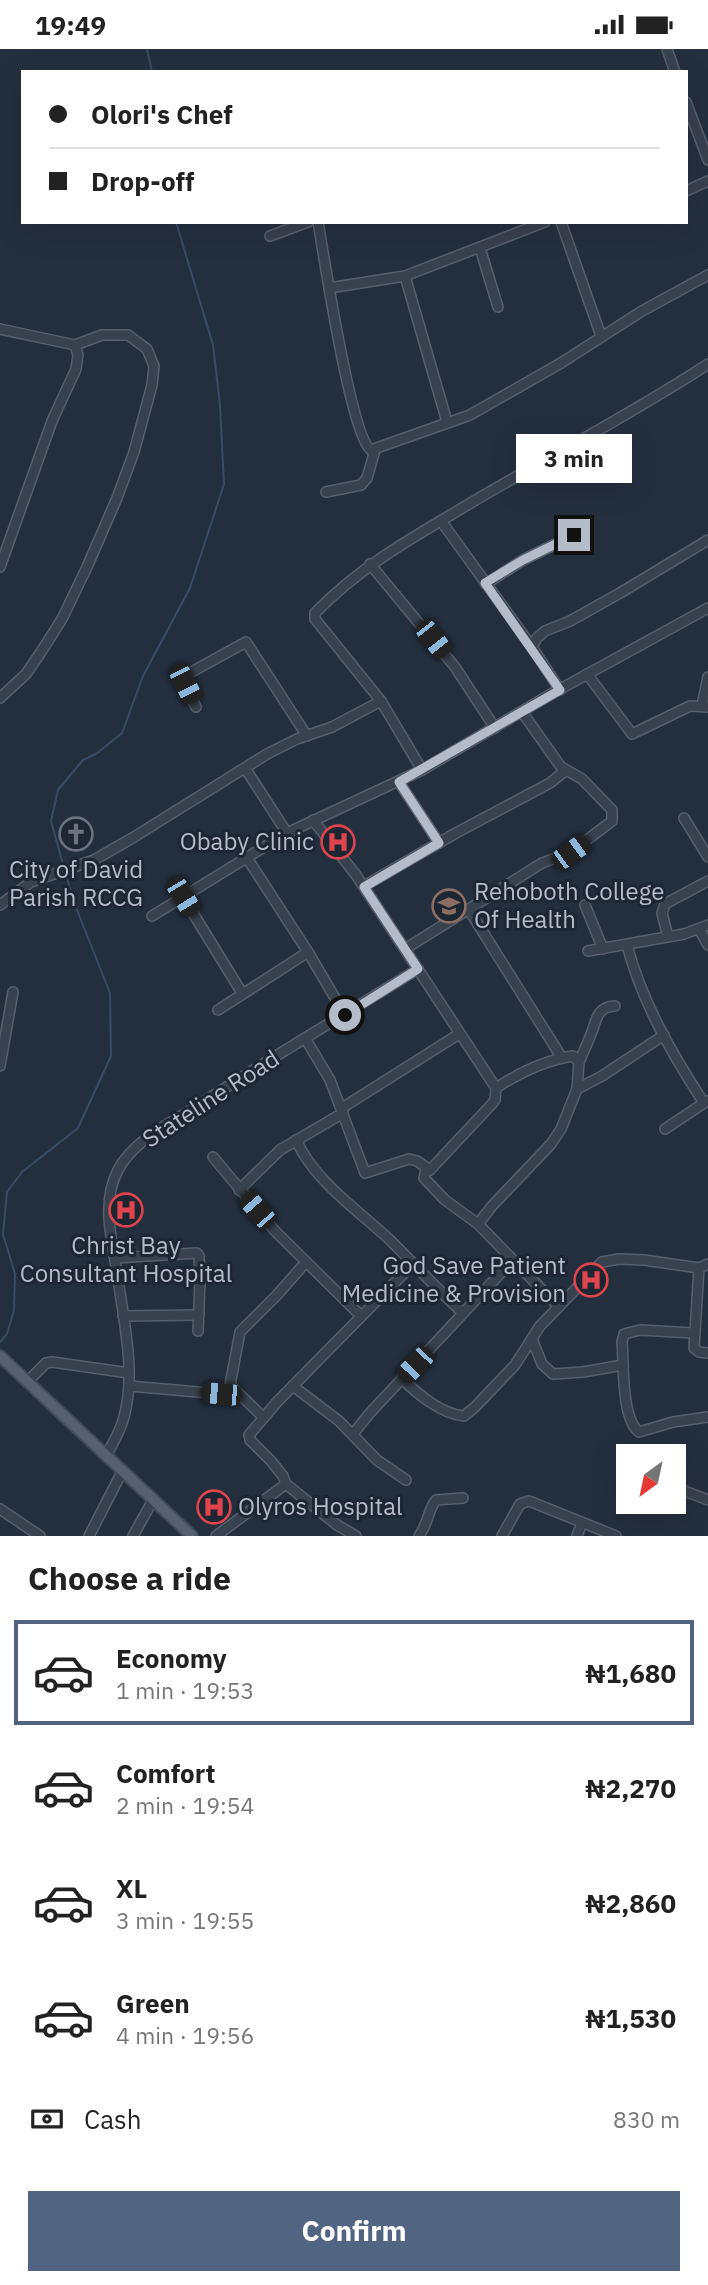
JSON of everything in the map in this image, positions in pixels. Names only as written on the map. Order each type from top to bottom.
[{"type":"main road","points":[[0,1356],[192,1536]]},
{"type":"street","points":[[667,49],[674,70]]},
{"type":"street","points":[[688,106],[708,160]]},
{"type":"street","points":[[688,190],[708,181]]},
{"type":"street","points":[[270,236],[303,224]]},
{"type":"street","points":[[318,224],[329,288],[362,439],[368,448],[376,450],[470,415],[708,275]]},
{"type":"street","points":[[329,288],[405,276],[540,224]]},
{"type":"street","points":[[562,224],[601,336]]},
{"type":"street","points":[[480,248],[498,307]]},
{"type":"street","points":[[405,276],[447,422]]},
{"type":"street","points":[[0,329],[75,345],[102,335],[128,335],[139,341],[152,356],[154,366],[143,424],[117,498],[62,619],[26,674],[0,698]]},
{"type":"street","points":[[0,567],[52,421],[76,369],[78,355],[75,345]]},
{"type":"street","points":[[422,770],[381,701],[314,616],[370,564],[708,364]]},
{"type":"street","points":[[326,492],[361,485],[368,478],[376,450]]},
{"type":"street","points":[[440,521],[560,690]]},
{"type":"street","points":[[485,583],[523,560],[574,535]]},
{"type":"street","points":[[532,647],[545,631],[620,593],[708,540]]},
{"type":"street","points":[[370,564],[455,667],[495,728]]},
{"type":"street","points":[[152,916],[287,833],[422,770],[587,674],[708,608]]},
{"type":"street","points":[[196,706],[185,684],[186,675],[246,642],[307,736]]},
{"type":"street","points":[[587,674],[632,734],[691,706],[705,706],[708,677]]},
{"type":"street","points":[[0,905],[31,882],[94,860],[285,745],[332,727],[381,701]]},
{"type":"street","points":[[405,949],[542,863],[571,852],[612,821],[612,810],[582,779],[565,771],[522,712]]},
{"type":"street","points":[[245,768],[287,833]]},
{"type":"street","points":[[364,887],[550,783],[565,771]]},
{"type":"street","points":[[399,782],[439,843]]},
{"type":"street","points":[[684,818],[708,857]]},
{"type":"street","points":[[313,820],[332,841],[364,887],[496,1089],[495,1100],[491,1105],[430,1170],[426,1170],[426,1181],[444,1200],[478,1224],[559,1307]]},
{"type":"street","points":[[247,858],[345,1015]]},
{"type":"street","points":[[668,937],[662,913],[665,904],[708,881]]},
{"type":"street","points":[[183,897],[242,993]]},
{"type":"street","points":[[585,905],[603,949]]},
{"type":"street","points":[[469,910],[562,1058]]},
{"type":"street","points":[[588,951],[668,937],[703,927],[708,945]]},
{"type":"street","points":[[628,945],[640,986],[664,1035],[680,1066],[706,1102],[664,1129]]},
{"type":"street","points":[[218,1010],[308,952]]},
{"type":"street","name":"Stateline Road","points":[[106,1455],[124,1420],[129,1386],[123,1316],[108,1206],[118,1171],[128,1154],[143,1141],[219,1091],[418,969]]},
{"type":"street","points":[[0,1066],[13,992]]},
{"type":"street","points":[[478,1224],[551,1144],[561,1129],[577,1089],[579,1062],[592,1032],[595,1018],[592,1004]]},
{"type":"street","points":[[595,1018],[602,1010],[615,1006]]},
{"type":"street","points":[[239,1190],[272,1157],[459,1034]]},
{"type":"street","points":[[577,1089],[602,1076],[664,1035]]},
{"type":"street","points":[[305,1038],[325,1069],[365,1174],[409,1159],[418,1161],[430,1170]]},
{"type":"street","points":[[496,1089],[521,1073],[562,1058],[573,1056],[579,1062]]},
{"type":"street","points":[[296,1140],[305,1158],[338,1195],[391,1242],[463,1313]]},
{"type":"street","points":[[213,1157],[239,1190],[306,1262],[361,1316]]},
{"type":"street","points":[[115,1258],[197,1253],[201,1281],[198,1331]]},
{"type":"street","points":[[402,1379],[426,1399],[457,1416],[464,1416],[515,1365],[532,1339],[559,1307],[602,1262],[619,1259],[703,1266],[693,1333],[695,1350],[708,1353]]},
{"type":"street","points":[[353,1434],[512,1261]]},
{"type":"street","points":[[263,1417],[230,1385],[238,1336],[306,1262]]},
{"type":"street","points":[[356,1536],[337,1525],[286,1484],[277,1469],[250,1440],[249,1435],[263,1417],[412,1264]]},
{"type":"street","points":[[123,1316],[199,1315]]},
{"type":"street","points":[[693,1333],[629,1331],[624,1335],[623,1365],[631,1421],[639,1432],[693,1418],[708,1417]]},
{"type":"street","points":[[532,1339],[542,1364],[553,1374],[623,1365]]},
{"type":"street","points":[[27,1383],[46,1363],[52,1362],[129,1373]]},
{"type":"street","points":[[129,1386],[221,1394]]},
{"type":"street","points":[[293,1386],[353,1434],[377,1460],[406,1480]]},
{"type":"street","points":[[89,1536],[122,1472]]},
{"type":"street","points":[[216,1536],[286,1484]]},
{"type":"street","points":[[686,1492],[708,1500]]},
{"type":"street","points":[[419,1536],[429,1521],[431,1507],[436,1500],[463,1498]]},
{"type":"street","points":[[133,1536],[153,1500]]},
{"type":"street","points":[[502,1536],[523,1501],[534,1501],[616,1536]]},
{"type":"street","points":[[0,1509],[40,1536]]},
{"type":"street","points":[[576,1536],[582,1523]]},
{"type":"street","points":[[226,1528],[236,1536]]},
{"type":"waterway","points":[[147,49],[152,70]]},
{"type":"waterway","points":[[64,868],[51,821],[58,790],[83,760],[96,754],[122,733],[143,676],[190,588],[224,484],[220,405],[213,345],[177,224]]},
{"type":"waterway","points":[[0,1342],[7,1334],[14,1310],[15,1274],[3,1234],[7,1192],[22,1172],[78,1128],[111,1056],[110,993],[73,900],[66,874]]},
{"type":"place","name":"City of David Parish RCCG","points":[[76,834]]},
{"type":"place","name":"Obaby Clinic","points":[[338,842]]},
{"type":"place","name":"Rehoboth College Of Health","points":[[449,906]]},
{"type":"place","name":"Christ Bay Consultant Hospital","points":[[126,1210]]},
{"type":"place","name":"God Save Patient Medicine & Provision","points":[[591,1280]]},
{"type":"place","name":"Olyros Hospital","points":[[214,1507]]},
{"type":"route","points":[[345,1015],[418,969],[364,887],[439,843],[399,782],[560,690],[485,583],[523,560],[574,535]]}]
